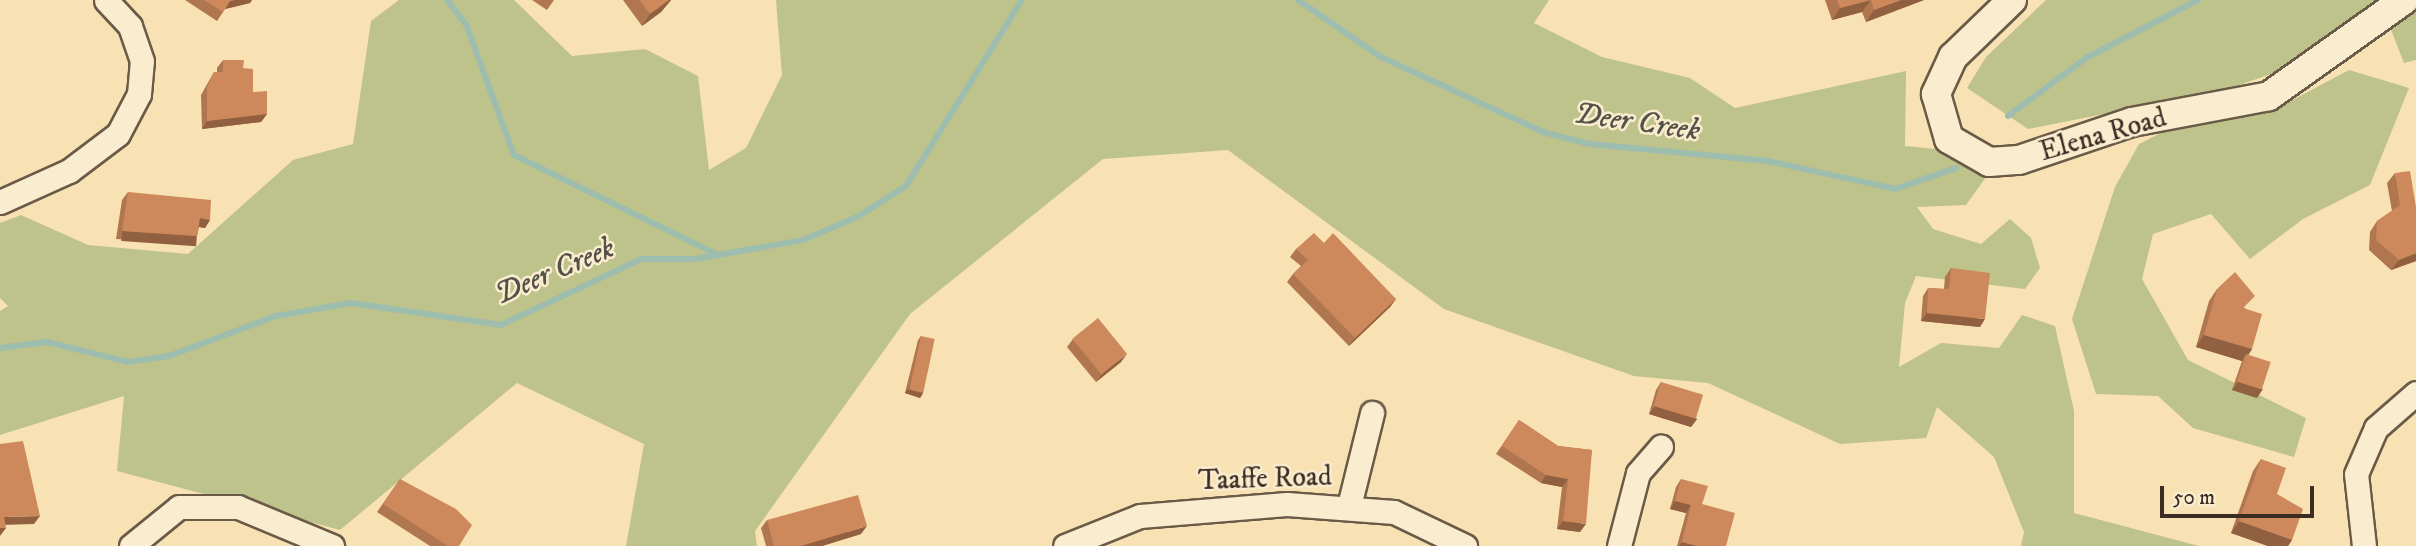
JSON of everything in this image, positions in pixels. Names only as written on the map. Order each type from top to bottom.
[{"type":"street","points":[[0,202],[69,171],[118,134],[139,94],[142,61],[130,26],[106,0]]},
{"type":"street","name":"Elena Road","points":[[2012,0],[1953,57],[1936,94],[1949,139],[1989,162],[2019,160],[2132,122],[2269,96],[2404,0]]},
{"type":"street","points":[[2364,546],[2356,474],[2376,428],[2416,393]]},
{"type":"street","points":[[1349,506],[1371,413]]},
{"type":"street","points":[[1619,546],[1638,473],[1661,447]]},
{"type":"street","name":"Taaffe Road","points":[[1065,546],[1140,516],[1287,504],[1349,506],[1394,512],[1465,546]]},
{"type":"street","points":[[131,546],[179,507],[238,507],[332,546]]},
{"type":"green space","points":[[399,0],[514,0],[572,56],[645,49],[698,76],[709,170],[746,148],[782,75],[776,0],[1549,0],[1534,23],[1602,57],[1690,78],[1735,108],[1906,71],[1905,146],[1936,149],[1986,177],[1966,205],[1917,207],[1933,229],[1981,244],[2010,219],[2031,238],[2040,268],[2025,289],[1916,276],[1905,303],[1899,367],[1941,343],[1999,348],[2022,315],[2055,326],[2074,411],[2074,513],[2199,546],[2021,546],[2024,532],[1994,457],[1937,407],[1926,438],[1840,444],[1708,383],[1634,376],[1444,309],[1228,150],[1103,159],[910,314],[755,531],[757,546],[626,546],[644,444],[517,383],[340,530],[117,471],[124,396],[0,435],[0,311],[8,306],[0,298],[0,223],[21,215],[88,245],[188,254],[293,160],[353,144],[371,21]]},
{"type":"green space","points":[[2046,0],[2377,0],[2291,67],[2225,90],[2028,129],[1967,88],[1986,57]]},
{"type":"green space","points":[[2416,4],[2416,60],[2404,63],[2390,27]]},
{"type":"green space","points":[[2349,70],[2409,88],[2370,185],[2303,219],[2250,259],[2211,214],[2153,234],[2142,279],[2188,360],[2306,418],[2294,457],[2193,428],[2158,396],[2096,394],[2072,319],[2115,187],[2139,144],[2195,116],[2285,104]]},
{"type":"building","points":[[204,0],[235,0],[230,1],[223,12]]},
{"type":"building","points":[[639,0],[669,0],[650,14]]},
{"type":"building","points":[[1837,0],[1871,0],[1840,8]]},
{"type":"building","points":[[1871,0],[1901,0],[1874,10]]},
{"type":"building","points":[[223,60],[244,60],[243,68],[253,69],[253,92],[267,91],[267,114],[207,121],[207,87],[214,72],[223,72]]},
{"type":"building","points":[[2410,171],[2416,207],[2416,253],[2399,260],[2376,240],[2377,221],[2400,205],[2395,173]]},
{"type":"building","points":[[128,192],[211,200],[210,220],[200,218],[197,236],[122,231]]},
{"type":"building","points":[[1314,233],[1324,243],[1333,233],[1396,299],[1355,338],[1293,274],[1308,260],[1296,249]]},
{"type":"building","points":[[1951,268],[1990,273],[1985,319],[1927,313],[1928,288],[1949,289]]},
{"type":"building","points":[[2235,272],[2255,296],[2243,308],[2262,314],[2252,349],[2204,335],[2217,289]]},
{"type":"building","points":[[1098,318],[1127,354],[1101,375],[1072,339]]},
{"type":"building","points":[[921,336],[935,339],[923,393],[910,390]]},
{"type":"building","points":[[2246,354],[2271,362],[2262,390],[2237,382]]},
{"type":"building","points":[[1661,382],[1703,395],[1696,419],[1654,406]]},
{"type":"building","points":[[1519,420],[1558,446],[1592,450],[1586,524],[1563,521],[1568,479],[1546,475],[1502,446]]},
{"type":"building","points":[[23,441],[40,516],[4,517],[6,528],[0,528],[0,444]]},
{"type":"building","points":[[2261,459],[2286,468],[2277,494],[2303,509],[2292,540],[2239,521]]},
{"type":"building","points":[[400,479],[456,509],[472,525],[459,546],[448,546],[383,504]]},
{"type":"building","points":[[1681,479],[1708,486],[1702,504],[1735,513],[1726,546],[1697,546],[1682,542],[1691,505],[1675,501]]},
{"type":"building","points":[[858,495],[867,526],[801,546],[774,546],[767,520]]},
{"type":"waterway","points":[[447,0],[466,24],[514,155],[718,255]]},
{"type":"waterway","name":"Deer Creek","points":[[0,348],[47,342],[128,362],[169,356],[276,316],[351,303],[501,325],[641,259],[695,259],[803,240],[857,217],[906,186],[1022,0]]},
{"type":"waterway","name":"Deer Creek","points":[[1298,0],[1381,57],[1543,132],[1589,144],[1768,161],[1895,189],[1956,168]]},
{"type":"waterway","name":"Deer Creek","points":[[2008,116],[2086,58],[2198,0]]}]
